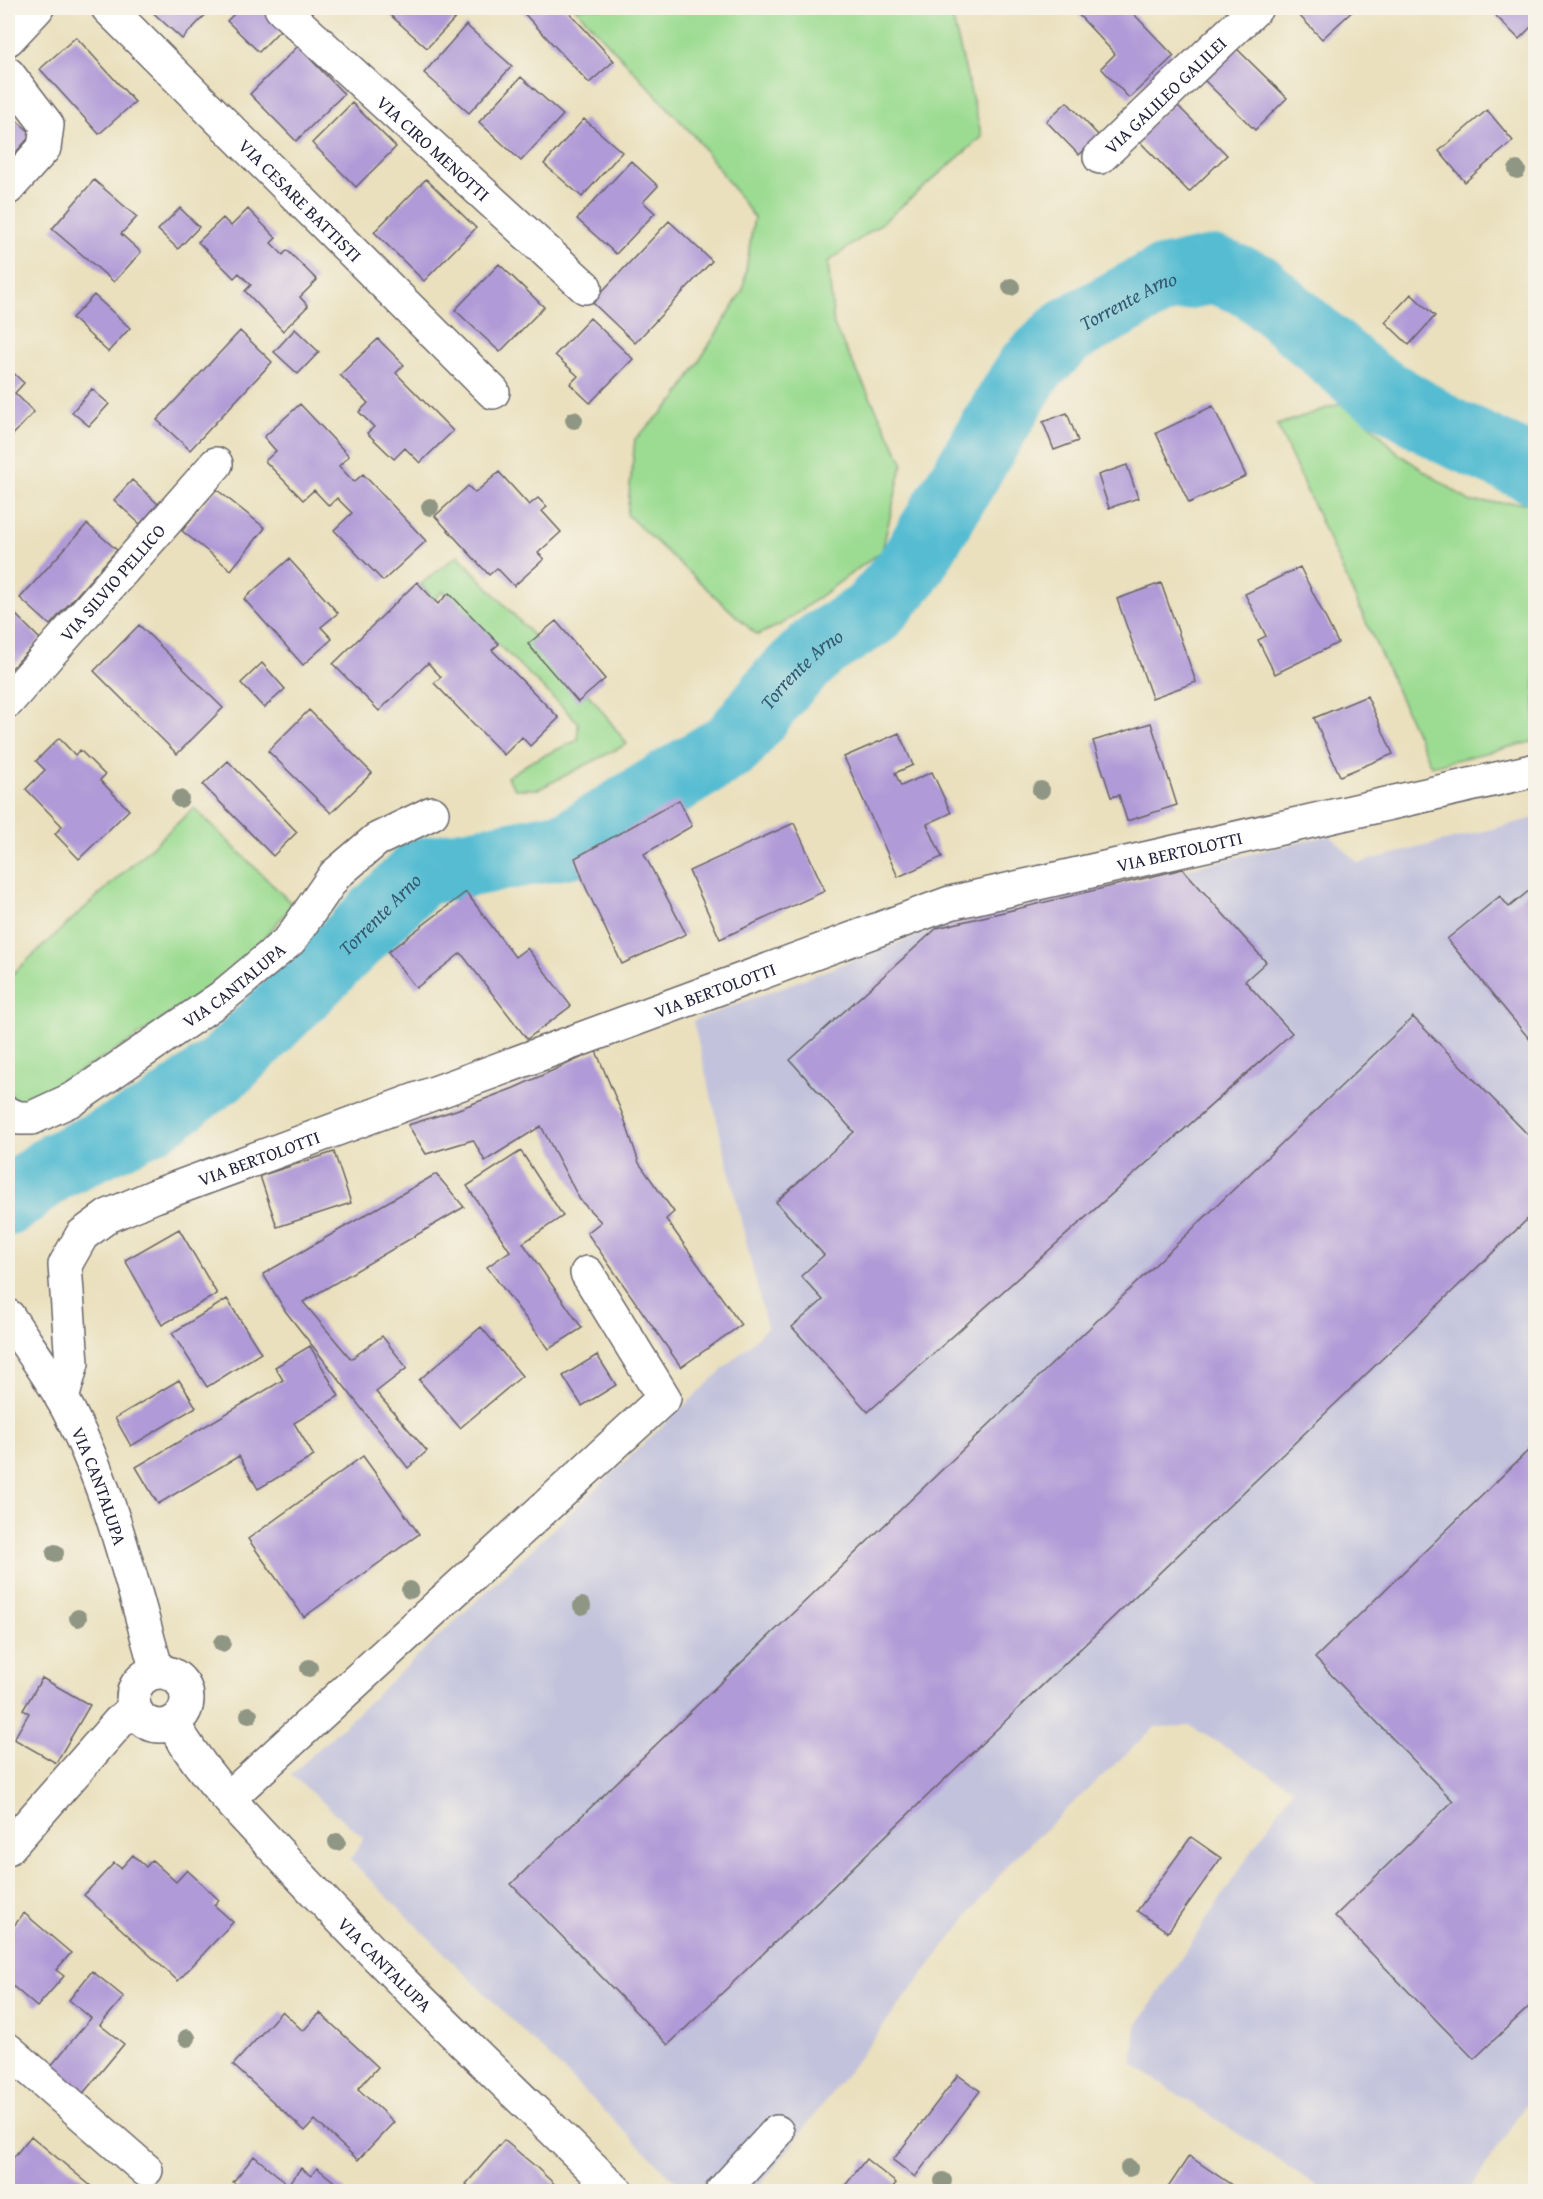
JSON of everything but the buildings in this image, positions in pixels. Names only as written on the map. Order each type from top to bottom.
[{"type":"street","points":[[8,39],[37,8]]},
{"type":"street","name":"VIA CESARE BATTISTI","points":[[108,8],[493,392]]},
{"type":"street","name":"VIA CIRO MENOTTI","points":[[281,8],[585,287]]},
{"type":"street","name":"VIA GALILEO GALILEI","points":[[1100,157],[1256,8]]},
{"type":"street","points":[[8,74],[47,125],[44,148],[8,188]]},
{"type":"street","name":"VIA SILVIO PELLICO","points":[[8,701],[216,464]]},
{"type":"street","name":"VIA BERTOLOTTI","points":[[62,1399],[72,1364],[65,1265],[82,1235],[108,1216],[154,1196],[950,903],[1536,770]]},
{"type":"street","name":"VIA CANTALUPA","points":[[8,1114],[19,1118],[32,1118],[75,1098],[222,997],[290,940],[335,876],[359,854],[376,840],[432,813]]},
{"type":"street","points":[[229,1798],[664,1398],[586,1273]]},
{"type":"street","name":"VIA CANTALUPA","points":[[8,1316],[62,1399],[87,1450],[106,1500],[157,1671]]},
{"type":"street","points":[[157,1671],[169,1673],[180,1680],[186,1691],[187,1703],[182,1715],[173,1723],[161,1726],[150,1724],[140,1718],[134,1708],[133,1696],[137,1684],[145,1676],[157,1671]]},
{"type":"street","points":[[8,1848],[134,1708]]},
{"type":"street","name":"VIA CANTALUPA","points":[[173,1723],[186,1748],[326,1904],[617,2192]]},
{"type":"street","points":[[8,2049],[146,2170]]},
{"type":"street","points":[[722,2192],[777,2132]]},
{"type":"shaded area","points":[[1535,818],[1535,2090],[1469,2191],[1325,2191],[1132,2064],[1136,2027],[1293,1788],[1190,1726],[1155,1727],[1009,1863],[756,2191],[685,2191],[350,1860],[364,1838],[291,1775],[767,1328],[693,1021],[937,928],[1330,835],[1358,863]]},
{"type":"green space","points":[[575,8],[950,8],[982,137],[882,223],[828,262],[834,326],[903,462],[882,551],[782,624],[757,635],[627,515],[635,439],[676,399],[743,290],[754,217],[696,138]]},
{"type":"green space","points":[[1348,401],[1399,454],[1471,502],[1535,503],[1535,741],[1431,766],[1277,425]]},
{"type":"green space","points":[[458,555],[596,703],[627,744],[539,789],[515,789],[507,777],[532,761],[578,740],[578,722],[443,591],[434,600],[421,584]]},
{"type":"green space","points":[[194,808],[293,905],[252,951],[195,997],[125,1045],[21,1106],[8,1091],[8,978]]},
{"type":"waterway","name":"Torrente Arno","points":[[8,1202],[54,1167],[157,1117],[227,1065],[421,872],[570,844],[733,744],[783,682],[821,645],[871,614],[908,571],[1029,369],[1068,331],[1162,280],[1214,270],[1254,285],[1366,382],[1450,432],[1536,471]]}]
